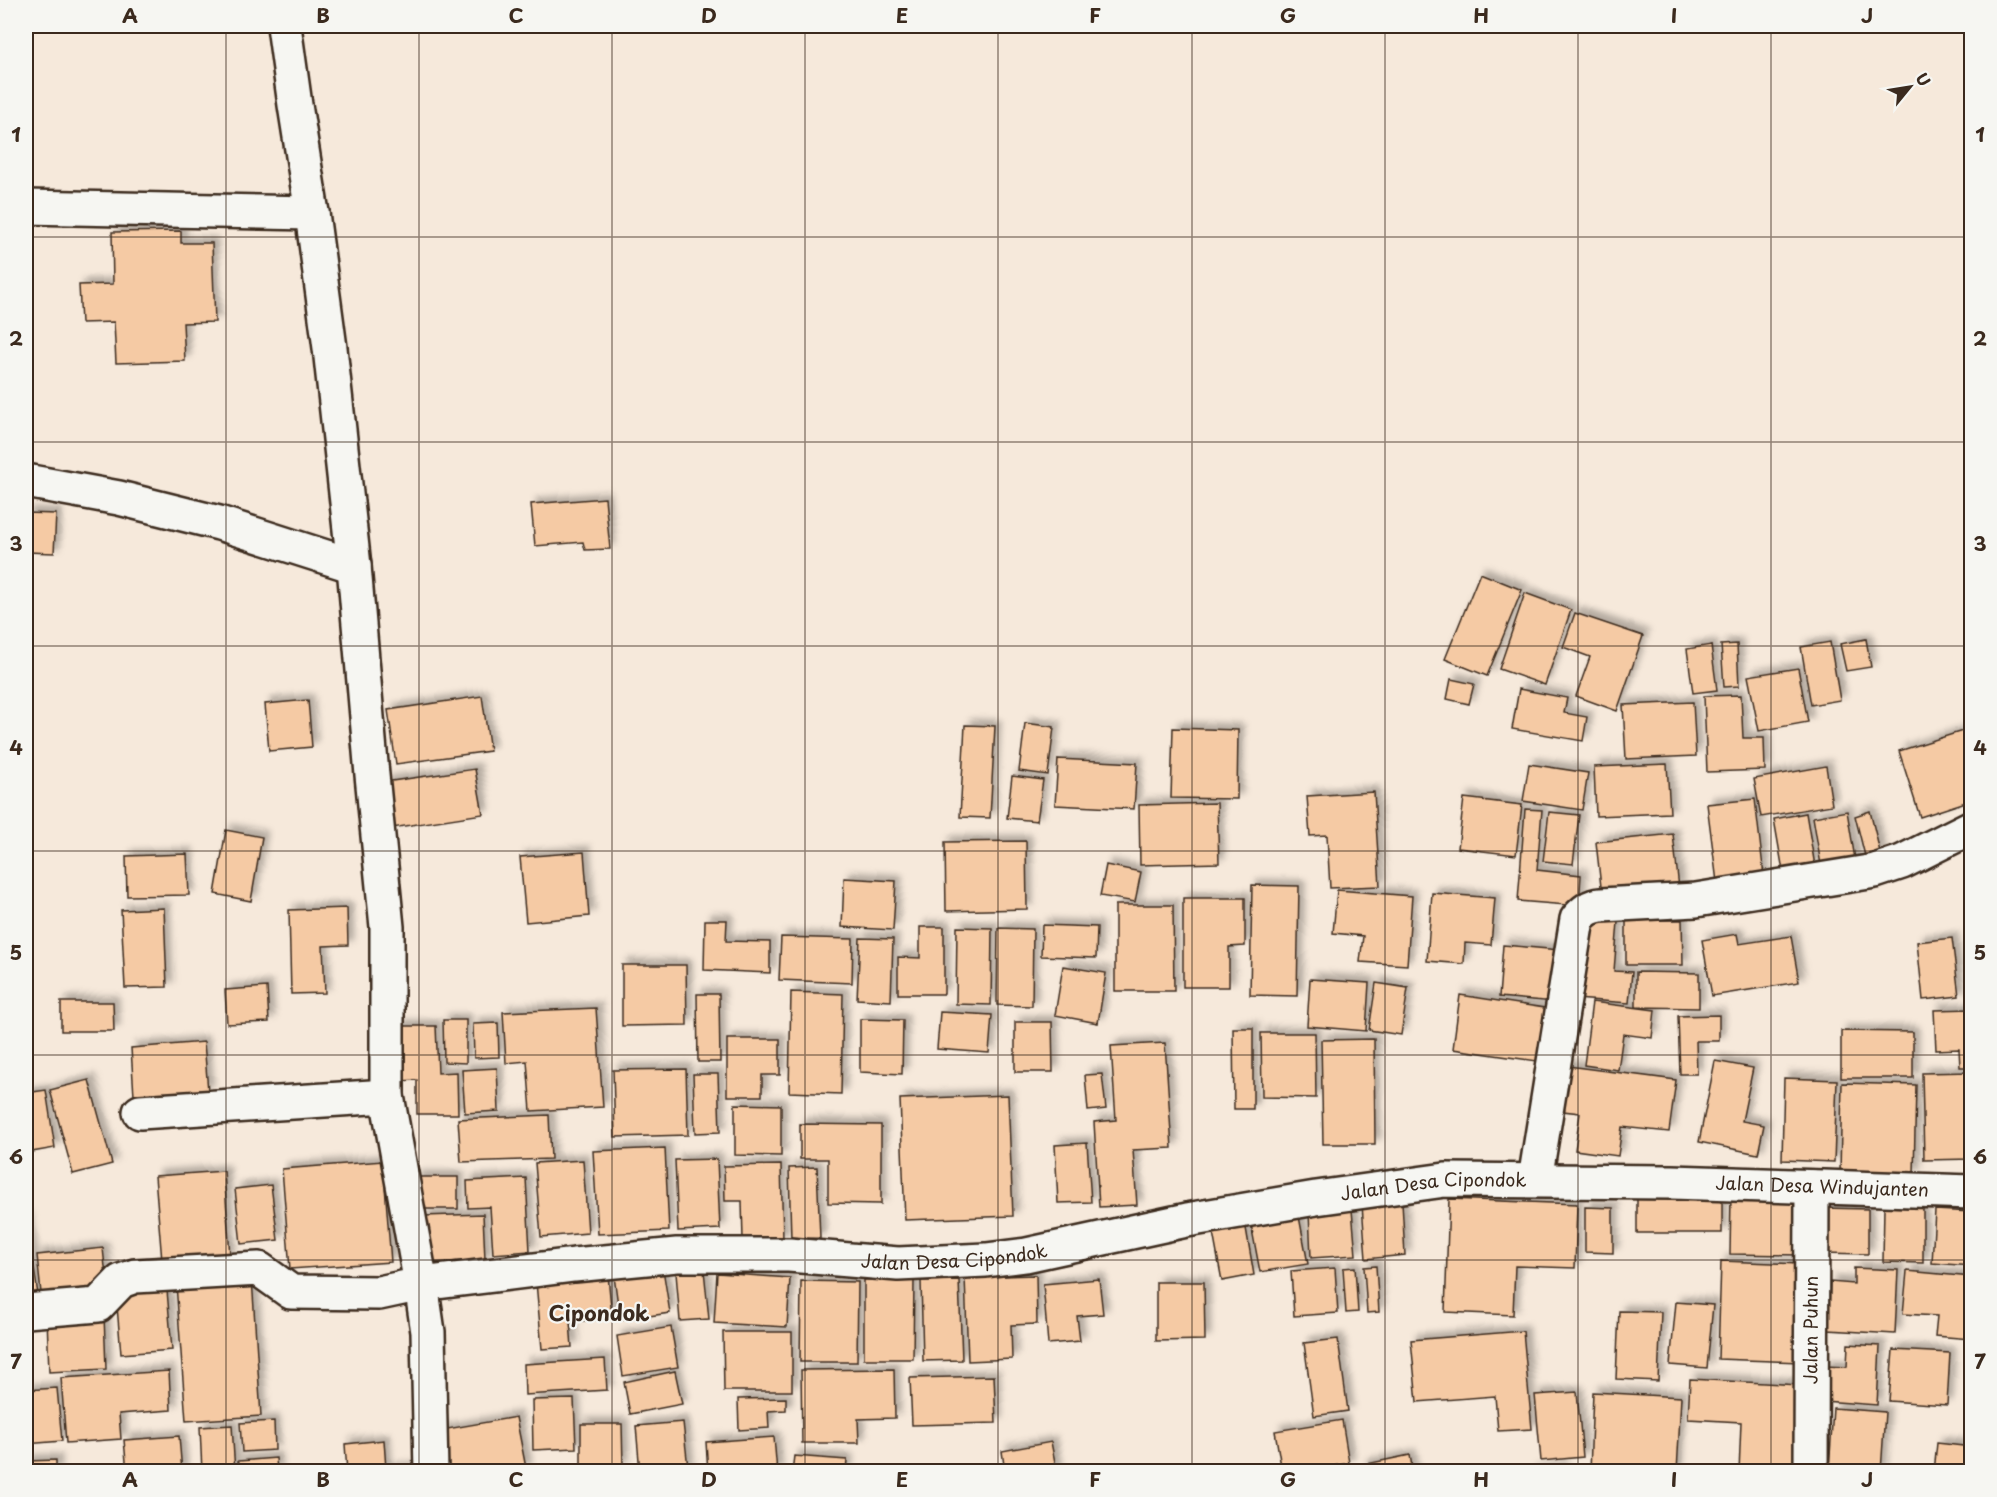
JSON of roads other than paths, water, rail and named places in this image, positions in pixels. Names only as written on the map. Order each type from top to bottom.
[{"type":"street","points":[[284,26],[330,348],[354,566],[387,927],[387,1096],[428,1332],[431,1472]]},
{"type":"street","points":[[26,207],[312,213]]},
{"type":"street","points":[[26,481],[119,498],[219,523],[354,566]]},
{"type":"street","points":[[1535,1180],[1577,919],[1584,911],[1601,904],[1696,900],[1875,871],[1902,862],[1971,827]]},
{"type":"street","points":[[140,1112],[278,1105],[387,1096]]},
{"type":"street","name":"Jalan Desa Cipondok","points":[[26,1311],[98,1305],[121,1281],[135,1276],[259,1269],[291,1292],[380,1293],[421,1284],[677,1255],[789,1255],[898,1264],[986,1260],[1026,1255],[1187,1220],[1316,1198],[1444,1180],[1672,1182]]},
{"type":"street","name":"Jalan Desa Windujanten","points":[[1672,1182],[1971,1192]]},
{"type":"street","name":"Jalan Puhun","points":[[1811,1472],[1812,1186]]},
{"type":"district","name":"Cipondok","points":[[599,1314]]}]
